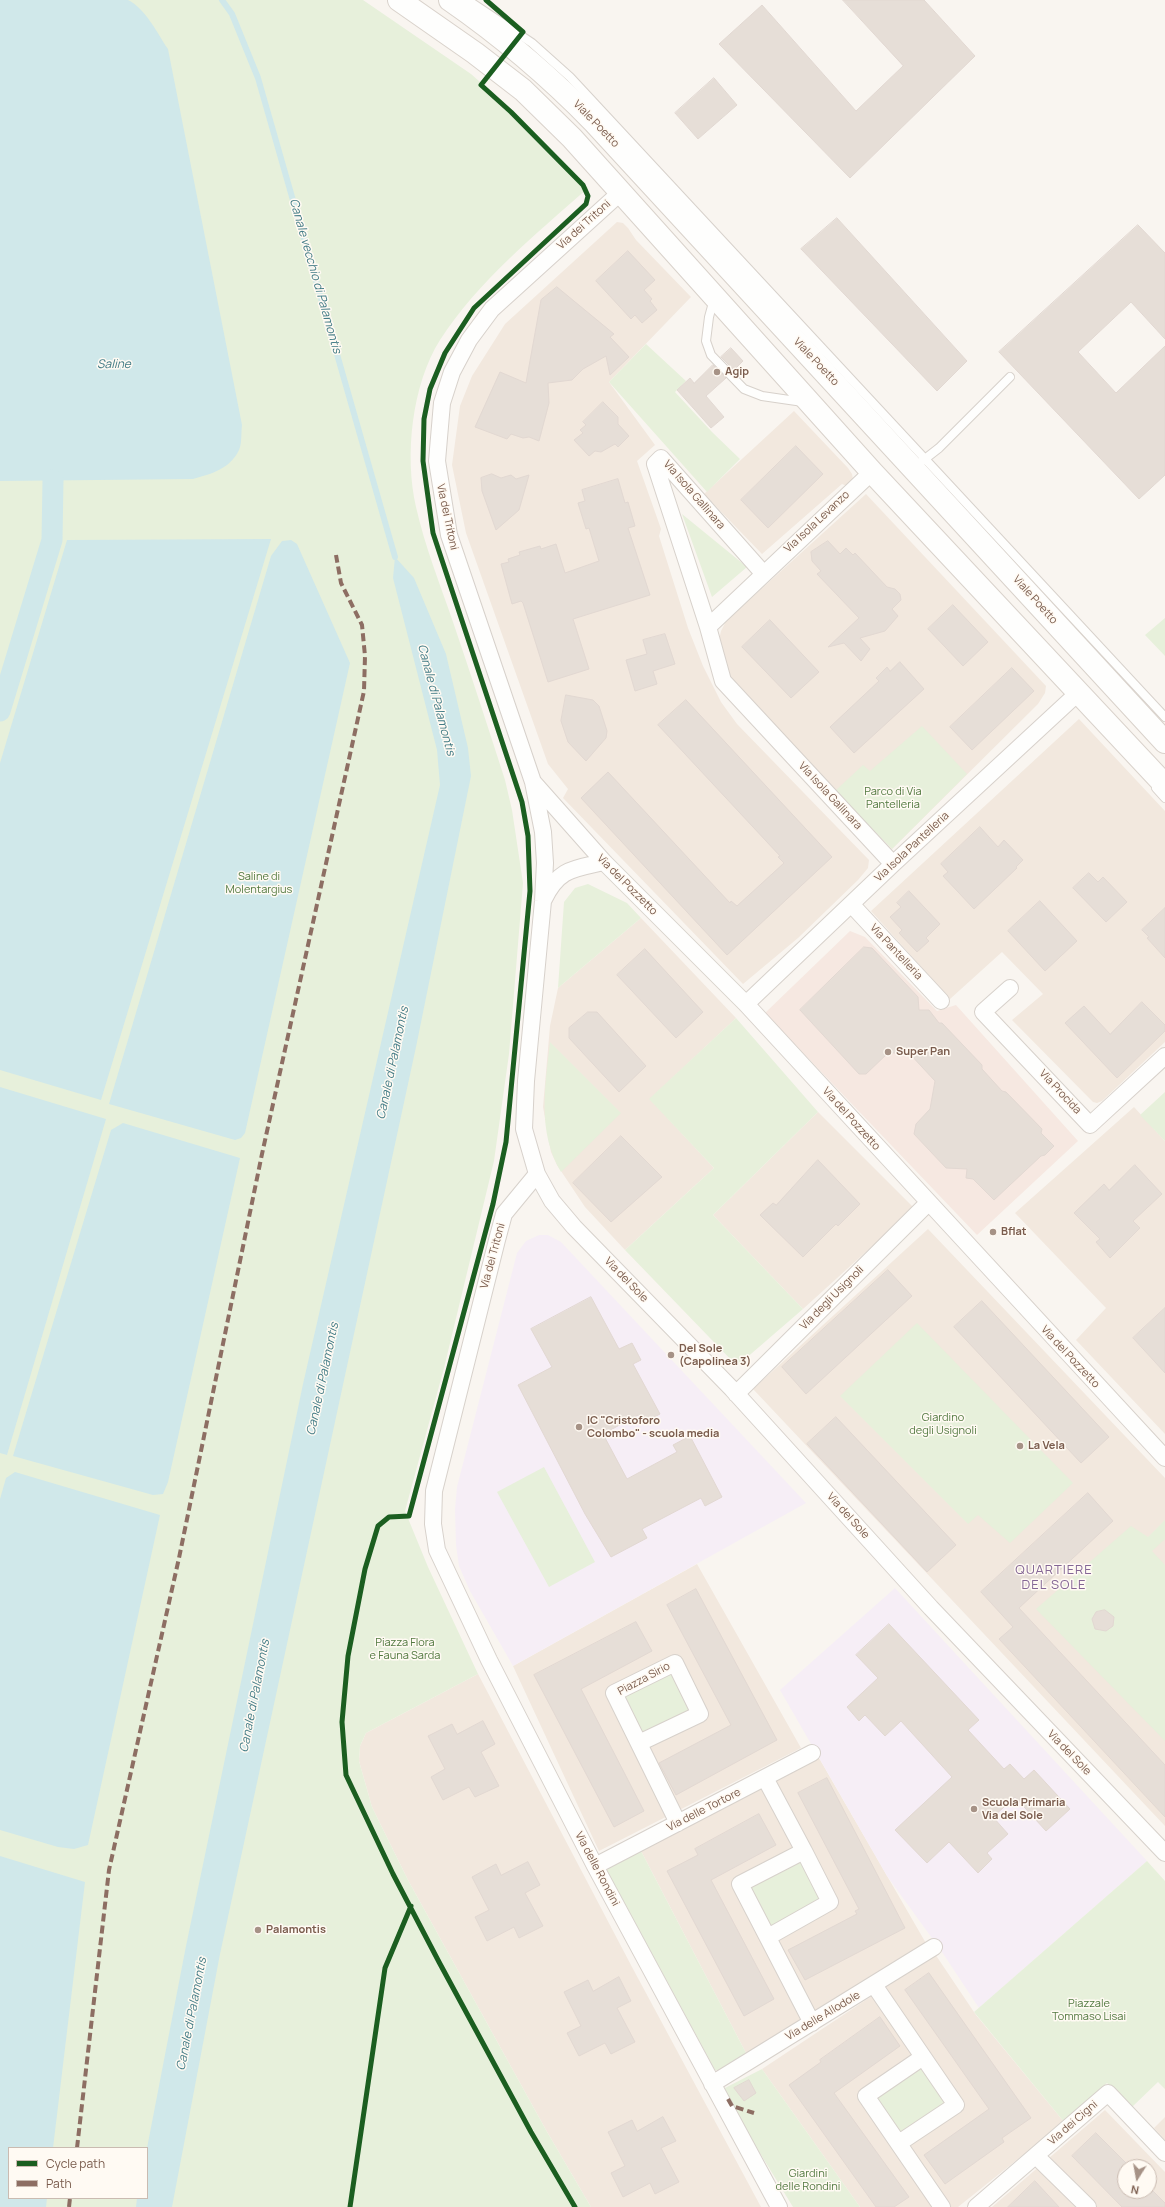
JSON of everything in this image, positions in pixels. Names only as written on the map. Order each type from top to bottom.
[{"type":"main road","points":[[398,0],[475,53],[523,90],[572,138],[622,192],[711,302],[869,474],[1076,695],[1165,785]]},
{"type":"main road","name":"Viale Poetto","points":[[450,0],[526,56],[560,87],[919,463],[1165,742]]},
{"type":"street","name":"Via dei Tritoni","points":[[434,1524],[434,1491],[504,1214],[537,1174],[524,1129],[526,1081],[543,900],[545,863],[543,832],[533,782],[449,534],[437,462],[442,403],[452,372],[469,340],[492,309],[622,192]]},
{"type":"street","name":"Via Isola Gallinara","points":[[763,573],[661,458],[655,464],[708,627],[723,681],[892,864]]},
{"type":"street","name":"Via Isola Levanzo","points":[[763,573],[869,474]]},
{"type":"street","points":[[708,627],[763,573]]},
{"type":"street","name":"Via Isola Pantelleria","points":[[746,1004],[892,864],[1076,695]]},
{"type":"street","name":"Via del Pozzetto","points":[[533,782],[604,862],[746,1004],[928,1203],[1165,1458]]},
{"type":"street","name":"Via dei Tritoni","points":[[543,900],[549,888],[558,878],[569,871],[582,866],[604,862]]},
{"type":"street","name":"Via Pantelleria","points":[[851,904],[941,1001]]},
{"type":"street","name":"Via Procida","points":[[1010,988],[983,1012],[1090,1125],[1165,1056]]},
{"type":"street","name":"Via del Sole","points":[[537,1174],[552,1201],[574,1227],[736,1394],[931,1608],[1165,1854]]},
{"type":"street","name":"Via degli Usignoli","points":[[736,1394],[928,1203]]},
{"type":"street","name":"Via delle Rondini","points":[[434,1524],[436,1550],[490,1660],[595,1866],[779,2207]]},
{"type":"street","name":"Piazza Sirio","points":[[639,1744],[700,1714],[675,1663],[614,1693],[639,1744],[678,1823]]},
{"type":"street","name":"Via delle Tortore","points":[[595,1866],[812,1753]]},
{"type":"street","points":[[765,1778],[830,1902],[768,1937]]},
{"type":"street","points":[[804,1851],[740,1884],[812,2023]]},
{"type":"street","name":"Via delle Allodole","points":[[712,2084],[934,1947]]},
{"type":"street","points":[[874,1985],[956,2105],[899,2143]]},
{"type":"street","points":[[923,2057],[866,2096],[942,2207]]},
{"type":"street","name":"Via dei Cigni","points":[[976,2207],[1108,2094],[1165,2153]]},
{"type":"street","points":[[1036,2156],[1088,2207]]},
{"type":"lane","points":[[468,0],[532,43],[570,77],[919,463],[1165,717]]},
{"type":"lane","points":[[622,192],[628,215]]},
{"type":"lane","points":[[711,302],[721,318]]},
{"type":"lane","points":[[711,302],[706,341],[711,355],[744,389],[762,396],[804,402]]},
{"type":"lane","points":[[766,368],[804,402]]},
{"type":"lane","points":[[919,463],[939,448],[1010,378]]},
{"type":"lane","points":[[1076,695],[1165,798]]},
{"type":"shaded area","points":[[617,222],[623,223],[628,228],[636,240],[691,297],[609,382],[655,445],[637,461],[661,529],[659,536],[688,628],[703,666],[721,702],[737,724],[869,860],[868,868],[858,880],[798,938],[743,984],[563,798],[568,789],[548,764],[466,533],[452,465],[460,406],[472,376],[505,324]]},
{"type":"shaded area","points":[[794,411],[848,468],[853,479],[849,487],[842,484],[762,554],[704,494]]},
{"type":"shaded area","points":[[866,494],[1046,686],[1045,693],[1038,704],[892,849],[729,678],[719,640],[721,631],[726,621]]},
{"type":"shaded area","points":[[1079,719],[1165,811],[1165,1042],[1102,1101],[1097,1103],[1093,1102],[1012,1020],[1043,994],[1002,952],[950,999],[871,911]]},
{"type":"shaded area","points":[[641,918],[736,1018],[650,1099],[714,1168],[625,1250],[585,1207],[557,1165],[551,1152],[543,1107],[550,1026],[558,988]]},
{"type":"shaded area","points":[[850,931],[865,937],[937,1011],[956,1005],[1078,1141],[977,1235],[765,1013]]},
{"type":"shaded area","points":[[1134,1107],[1165,1141],[1165,1434],[1076,1340],[1106,1308],[1015,1213]]},
{"type":"shaded area","points":[[818,1112],[912,1206],[912,1210],[803,1309],[713,1215]]},
{"type":"shaded area","points":[[928,1229],[1165,1478],[1165,1826],[753,1389]]},
{"type":"shaded area","points":[[539,1235],[548,1235],[561,1242],[806,1503],[513,1666],[470,1591],[459,1566],[456,1545],[455,1509],[457,1487],[517,1253],[526,1241]]},
{"type":"shaded area","points":[[697,1564],[801,1748],[599,1851],[513,1666]]},
{"type":"shaded area","name":"Scuola Primaria Via del Sole","points":[[895,1588],[1147,1861],[979,2008],[942,1952],[887,1876],[780,1690]]},
{"type":"shaded area","points":[[478,1674],[632,1967],[761,2207],[591,2207],[546,2130],[408,1880],[372,1807],[359,1761],[360,1746],[366,1733]]},
{"type":"shaded area","points":[[819,1758],[927,1945],[746,2053],[640,1849]]},
{"type":"shaded area","points":[[935,1954],[976,2015],[1064,2122],[958,2207],[860,2207],[762,2069]]},
{"type":"shaded area","points":[[1105,2110],[1152,2159],[1117,2159],[1117,2199],[1157,2199],[1157,2164],[1165,2172],[1165,2207],[992,2207]]},
{"type":"shaded area","points":[[1165,2117],[1165,2140],[1154,2128]]},
{"type":"green space","name":"Saline di Molentargius","points":[[0,0],[363,0],[471,74],[521,118],[588,188],[509,259],[455,318],[430,358],[417,399],[413,421],[411,466],[412,487],[416,507],[428,551],[505,780],[512,810],[523,883],[509,1054],[494,1161],[444,1368],[405,1511],[428,1567],[478,1674],[366,1733],[360,1746],[359,1761],[372,1807],[408,1880],[546,2130],[591,2207],[0,2207]]},
{"type":"green space","points":[[646,344],[686,381],[675,392],[712,432],[740,459],[707,492],[609,382]]},
{"type":"green space","points":[[682,514],[747,567],[712,597]]},
{"type":"green space","points":[[1165,618],[1165,656],[1145,635]]},
{"type":"green space","name":"Parco di Via Pantelleria","points":[[922,726],[967,774],[892,849],[835,791],[863,765],[870,771]]},
{"type":"green space","points":[[588,884],[627,903],[641,918],[558,988],[564,902],[575,888]]},
{"type":"green space","points":[[736,1018],[818,1112],[713,1215],[803,1309],[737,1366],[625,1250],[714,1168],[649,1099]]},
{"type":"green space","points":[[550,1042],[621,1113],[561,1172],[553,1157],[548,1141],[546,1125],[545,1092]]},
{"type":"green space","points":[[1165,1092],[1165,1141],[1140,1115]]},
{"type":"green space","name":"Giardino degli Usignoli","points":[[917,1323],[1073,1483],[1010,1543],[978,1515],[968,1524],[840,1396]]},
{"type":"green space","points":[[544,1467],[595,1562],[549,1587],[497,1492]]},
{"type":"green space","points":[[1165,1520],[1165,1539],[1152,1551],[1165,1565],[1165,1741],[1036,1609],[1131,1526],[1148,1537]]},
{"type":"green space","points":[[672,1668],[694,1713],[642,1736],[621,1693]]},
{"type":"green space","points":[[640,1849],[746,2053],[720,2070],[715,2070],[605,1867]]},
{"type":"green space","points":[[803,1857],[824,1900],[769,1931],[745,1886]]},
{"type":"green space","name":"Piazzale Tommaso Lisai","points":[[1147,1861],[1165,1881],[1165,2089],[1158,2082],[1132,2107],[1107,2083],[1064,2122],[974,2012]]},
{"type":"green space","points":[[920,2066],[946,2106],[900,2137],[872,2097]]},
{"type":"green space","name":"Giardini delle Rondini","points":[[762,2069],[860,2207],[793,2207],[747,2132],[723,2089]]},
{"type":"water","name":"Saline","points":[[0,0],[128,0],[146,15],[168,49],[242,425],[241,445],[239,450],[231,462],[213,473],[193,479],[0,481]]},
{"type":"water","points":[[271,539],[101,1100],[0,1070],[0,763],[67,540]]},
{"type":"water","points":[[291,540],[297,544],[350,663],[245,1133],[241,1138],[235,1140],[109,1104],[271,556],[282,541]]},
{"type":"water","name":"Canale di Palamontis","points":[[395,557],[414,578],[446,654],[468,748],[471,776],[416,1047],[220,1954],[172,2207],[136,2207],[137,2199],[148,2199],[147,2147],[186,1946],[303,1384],[440,785],[437,750],[393,578]]},
{"type":"water","points":[[0,1087],[106,1119],[7,1455],[0,1453]]},
{"type":"water","points":[[123,1123],[240,1158],[168,1482],[163,1494],[153,1495],[13,1456],[111,1130]]},
{"type":"water","points":[[15,1472],[160,1515],[88,1845],[74,1849],[58,1847],[0,1830],[0,1499],[6,1478]]},
{"type":"water","points":[[0,1856],[85,1882],[53,2147],[8,2147],[8,2199],[47,2199],[46,2207],[0,2207]]},
{"type":"building","points":[[843,0],[924,0],[975,56],[850,178],[719,44],[762,5],[856,111],[903,66]]},
{"type":"building","points":[[714,78],[737,105],[698,139],[675,113]]},
{"type":"building","points":[[837,218],[967,361],[937,391],[801,249]]},
{"type":"building","points":[[1138,225],[1165,253],[1165,339],[1131,302],[1078,352],[1116,393],[1165,346],[1165,475],[1139,499],[999,352]]},
{"type":"building","points":[[628,251],[655,280],[644,290],[652,299],[650,301],[657,310],[642,323],[635,315],[631,319],[596,281]]},
{"type":"building","points":[[557,287],[614,334],[610,337],[629,357],[610,375],[606,356],[583,369],[572,380],[548,383],[549,403],[539,441],[529,437],[523,438],[511,434],[507,439],[475,427],[500,372],[526,383],[541,300]]},
{"type":"building","points":[[731,348],[743,361],[734,370],[721,357]]},
{"type":"building","points":[[713,365],[726,378],[706,396],[724,417],[711,428],[677,390],[690,378],[694,383]]},
{"type":"building","points":[[603,402],[618,417],[618,424],[629,436],[618,447],[615,444],[601,452],[595,451],[589,456],[574,440],[583,433],[580,430],[586,425],[583,422]]},
{"type":"building","points":[[796,446],[823,474],[768,528],[741,500]]},
{"type":"building","points":[[492,474],[501,478],[511,475],[516,479],[529,475],[519,510],[496,530],[482,491],[481,478]]},
{"type":"building","points":[[618,479],[625,503],[628,502],[635,526],[628,528],[650,595],[573,619],[589,669],[548,682],[523,603],[521,601],[512,604],[501,564],[509,562],[508,559],[520,555],[519,552],[540,546],[541,549],[556,544],[565,573],[599,561],[589,528],[586,529],[578,503],[585,501],[582,490]]},
{"type":"building","points":[[828,541],[840,554],[846,548],[853,555],[855,553],[887,587],[895,589],[900,594],[901,600],[892,609],[898,616],[885,631],[860,638],[870,649],[861,661],[844,643],[828,647],[859,618],[817,574],[821,571],[812,561],[811,552]]},
{"type":"building","points":[[953,605],[988,642],[963,666],[928,629]]},
{"type":"building","points":[[770,620],[819,672],[791,698],[742,647]]},
{"type":"building","points":[[665,634],[675,664],[653,671],[657,684],[635,691],[626,660],[647,654],[643,640]]},
{"type":"building","points":[[900,662],[924,689],[854,753],[830,727],[879,681],[876,678],[887,667],[890,671]]},
{"type":"building","points":[[1012,668],[1034,691],[972,750],[950,727]]},
{"type":"building","points":[[566,695],[593,700],[599,706],[607,731],[606,738],[586,761],[568,742],[561,721]]},
{"type":"building","points":[[686,700],[832,857],[727,955],[581,798],[608,772],[730,903],[731,901],[737,906],[784,863],[778,857],[780,856],[658,725]]},
{"type":"building","points":[[980,827],[998,847],[1004,840],[1023,860],[1016,867],[1017,868],[974,909],[943,876],[948,872],[941,864]]},
{"type":"building","points":[[1089,873],[1098,882],[1103,877],[1127,902],[1106,922],[1073,888]]},
{"type":"building","points":[[909,891],[940,924],[926,938],[929,941],[917,952],[899,933],[902,930],[890,917],[901,907],[897,903]]},
{"type":"building","points":[[1040,901],[1077,941],[1045,971],[1008,931]]},
{"type":"building","points":[[1165,908],[1165,958],[1147,938],[1149,937],[1142,930]]},
{"type":"building","points":[[864,947],[872,948],[918,997],[919,1010],[929,1010],[939,1023],[942,1023],[982,1065],[982,1069],[1002,1091],[1006,1092],[1042,1129],[1041,1133],[1054,1146],[1045,1155],[1041,1156],[994,1200],[973,1179],[966,1178],[967,1169],[946,1168],[914,1134],[916,1124],[930,1109],[935,1081],[909,1053],[888,1053],[866,1074],[859,1074],[800,1010]]},
{"type":"building","points":[[645,949],[703,1012],[676,1038],[617,975]]},
{"type":"building","points":[[1142,1002],[1165,1025],[1165,1031],[1117,1078],[1065,1023],[1084,1006],[1110,1034]]},
{"type":"building","points":[[588,1012],[597,1012],[646,1066],[619,1092],[569,1038],[569,1028]]},
{"type":"building","points":[[621,1136],[662,1177],[611,1222],[573,1183]]},
{"type":"building","points":[[818,1160],[860,1204],[838,1226],[836,1224],[803,1257],[760,1215],[773,1203],[776,1205]]},
{"type":"building","points":[[1135,1165],[1162,1194],[1133,1221],[1140,1228],[1110,1258],[1096,1242],[1100,1239],[1074,1213],[1104,1184],[1109,1190]]},
{"type":"building","points":[[888,1270],[912,1296],[806,1394],[782,1367]]},
{"type":"building","name":"IC \"Cristoforo Colombo\" - scuola media","points":[[591,1297],[619,1349],[632,1343],[641,1360],[633,1364],[660,1414],[643,1423],[638,1415],[603,1434],[627,1479],[677,1452],[673,1445],[690,1436],[722,1497],[705,1506],[701,1498],[642,1529],[647,1538],[611,1557],[585,1514],[518,1385],[552,1367],[531,1329]]},
{"type":"building","points":[[982,1301],[1109,1437],[1081,1463],[954,1327]]},
{"type":"building","points":[[1165,1308],[1165,1373],[1133,1338]]},
{"type":"building","points":[[836,1417],[956,1545],[927,1572],[807,1444]]},
{"type":"building","points":[[1088,1493],[1113,1521],[1019,1608],[1165,1765],[1165,1817],[999,1639],[1013,1627],[981,1592]]},
{"type":"building","points":[[696,1589],[777,1740],[676,1795],[659,1763],[731,1725],[667,1605]]},
{"type":"building","points":[[1105,1610],[1114,1617],[1113,1626],[1106,1631],[1095,1629],[1092,1619],[1096,1612]]},
{"type":"building","points":[[636,1622],[652,1651],[581,1689],[644,1811],[614,1827],[534,1675]]},
{"type":"building","points":[[889,1624],[979,1720],[968,1730],[1004,1769],[1010,1764],[1024,1779],[1034,1770],[1070,1809],[1046,1831],[1015,1797],[993,1817],[1008,1834],[987,1853],[992,1859],[978,1873],[949,1842],[927,1863],[895,1830],[952,1777],[901,1721],[885,1736],[865,1715],[859,1721],[847,1707],[878,1678],[856,1655]]},
{"type":"building","points":[[483,1721],[495,1744],[481,1752],[499,1786],[475,1797],[469,1787],[443,1800],[431,1777],[445,1769],[428,1736],[452,1724],[457,1734]]},
{"type":"building","points":[[827,1778],[905,1928],[805,1980],[788,1950],[857,1914],[855,1911],[859,1909],[798,1793]]},
{"type":"building","points":[[759,1814],[776,1845],[711,1880],[774,1999],[744,2016],[667,1871],[698,1855],[695,1849]]},
{"type":"building","points":[[528,1862],[540,1885],[525,1893],[543,1926],[519,1938],[514,1927],[487,1941],[475,1917],[489,1910],[472,1877],[496,1864],[501,1875]]},
{"type":"building","points":[[929,1973],[1031,2118],[1002,2138],[1004,2142],[945,2184],[924,2155],[989,2109],[905,1990]]},
{"type":"building","points":[[619,1977],[631,2001],[617,2008],[635,2042],[611,2054],[605,2043],[579,2056],[567,2033],[581,2026],[564,1992],[588,1980],[593,1991]]},
{"type":"building","points":[[880,2017],[900,2046],[834,2093],[909,2197],[894,2207],[876,2207],[789,2085],[821,2062],[820,2060]]},
{"type":"building","points":[[749,2080],[756,2093],[744,2101],[734,2088]]},
{"type":"building","points":[[663,2117],[676,2141],[661,2148],[679,2182],[655,2194],[650,2183],[623,2197],[611,2173],[625,2166],[608,2132],[632,2120],[637,2131]]},
{"type":"building","points":[[1096,2133],[1122,2159],[1117,2159],[1117,2199],[1157,2199],[1157,2195],[1165,2203],[1165,2207],[1122,2207],[1072,2156]]},
{"type":"building","points":[[1035,2181],[1059,2207],[1008,2207]]},
{"type":"waterway","name":"Canale vecchio di Palamontis","points":[[222,0],[232,14],[258,78],[395,557]]},
{"type":"waterway","points":[[0,711],[52,540],[53,480]]},
{"type":"marked path","points":[[77,2147],[109,1870],[179,1558],[262,1154],[364,691],[365,656],[362,625],[341,583],[336,555]]},
{"type":"marked path","points":[[728,2099],[732,2106],[754,2113]]},
{"type":"marked path","points":[[69,2207],[70,2199]]},
{"type":"cycle path","points":[[486,0],[523,32],[481,85],[511,112],[583,185],[588,196],[586,204],[474,308],[445,353],[430,389],[424,419],[423,461],[433,533],[522,802],[528,836],[530,891],[506,1142],[493,1204],[409,1516],[389,1517],[378,1526],[365,1569],[348,1656],[342,1722],[346,1775],[393,1874],[531,2132],[575,2207]]},
{"type":"cycle path","points":[[350,2207],[385,1968],[411,1906]]},
{"type":"place","name":"Agip","points":[[717,372]]},
{"type":"place","name":"Super Pan","points":[[888,1052]]},
{"type":"place","name":"Bflat","points":[[993,1232]]},
{"type":"place","name":"Del Sole (Capolinea 3)","points":[[671,1355]]},
{"type":"place","name":"IC \"Cristoforo Colombo\" - scuola media","points":[[579,1427]]},
{"type":"place","name":"La Vela","points":[[1020,1446]]},
{"type":"place","name":"Scuola Primaria Via del Sole","points":[[974,1809]]},
{"type":"place","name":"Palamontis","points":[[258,1930]]},
{"type":"district","name":"QUARTIERE DEL SOLE","points":[[1054,1578]]},
{"type":"park label","name":"Piazza Flora e Fauna Sarda","points":[[405,1649]]}]
